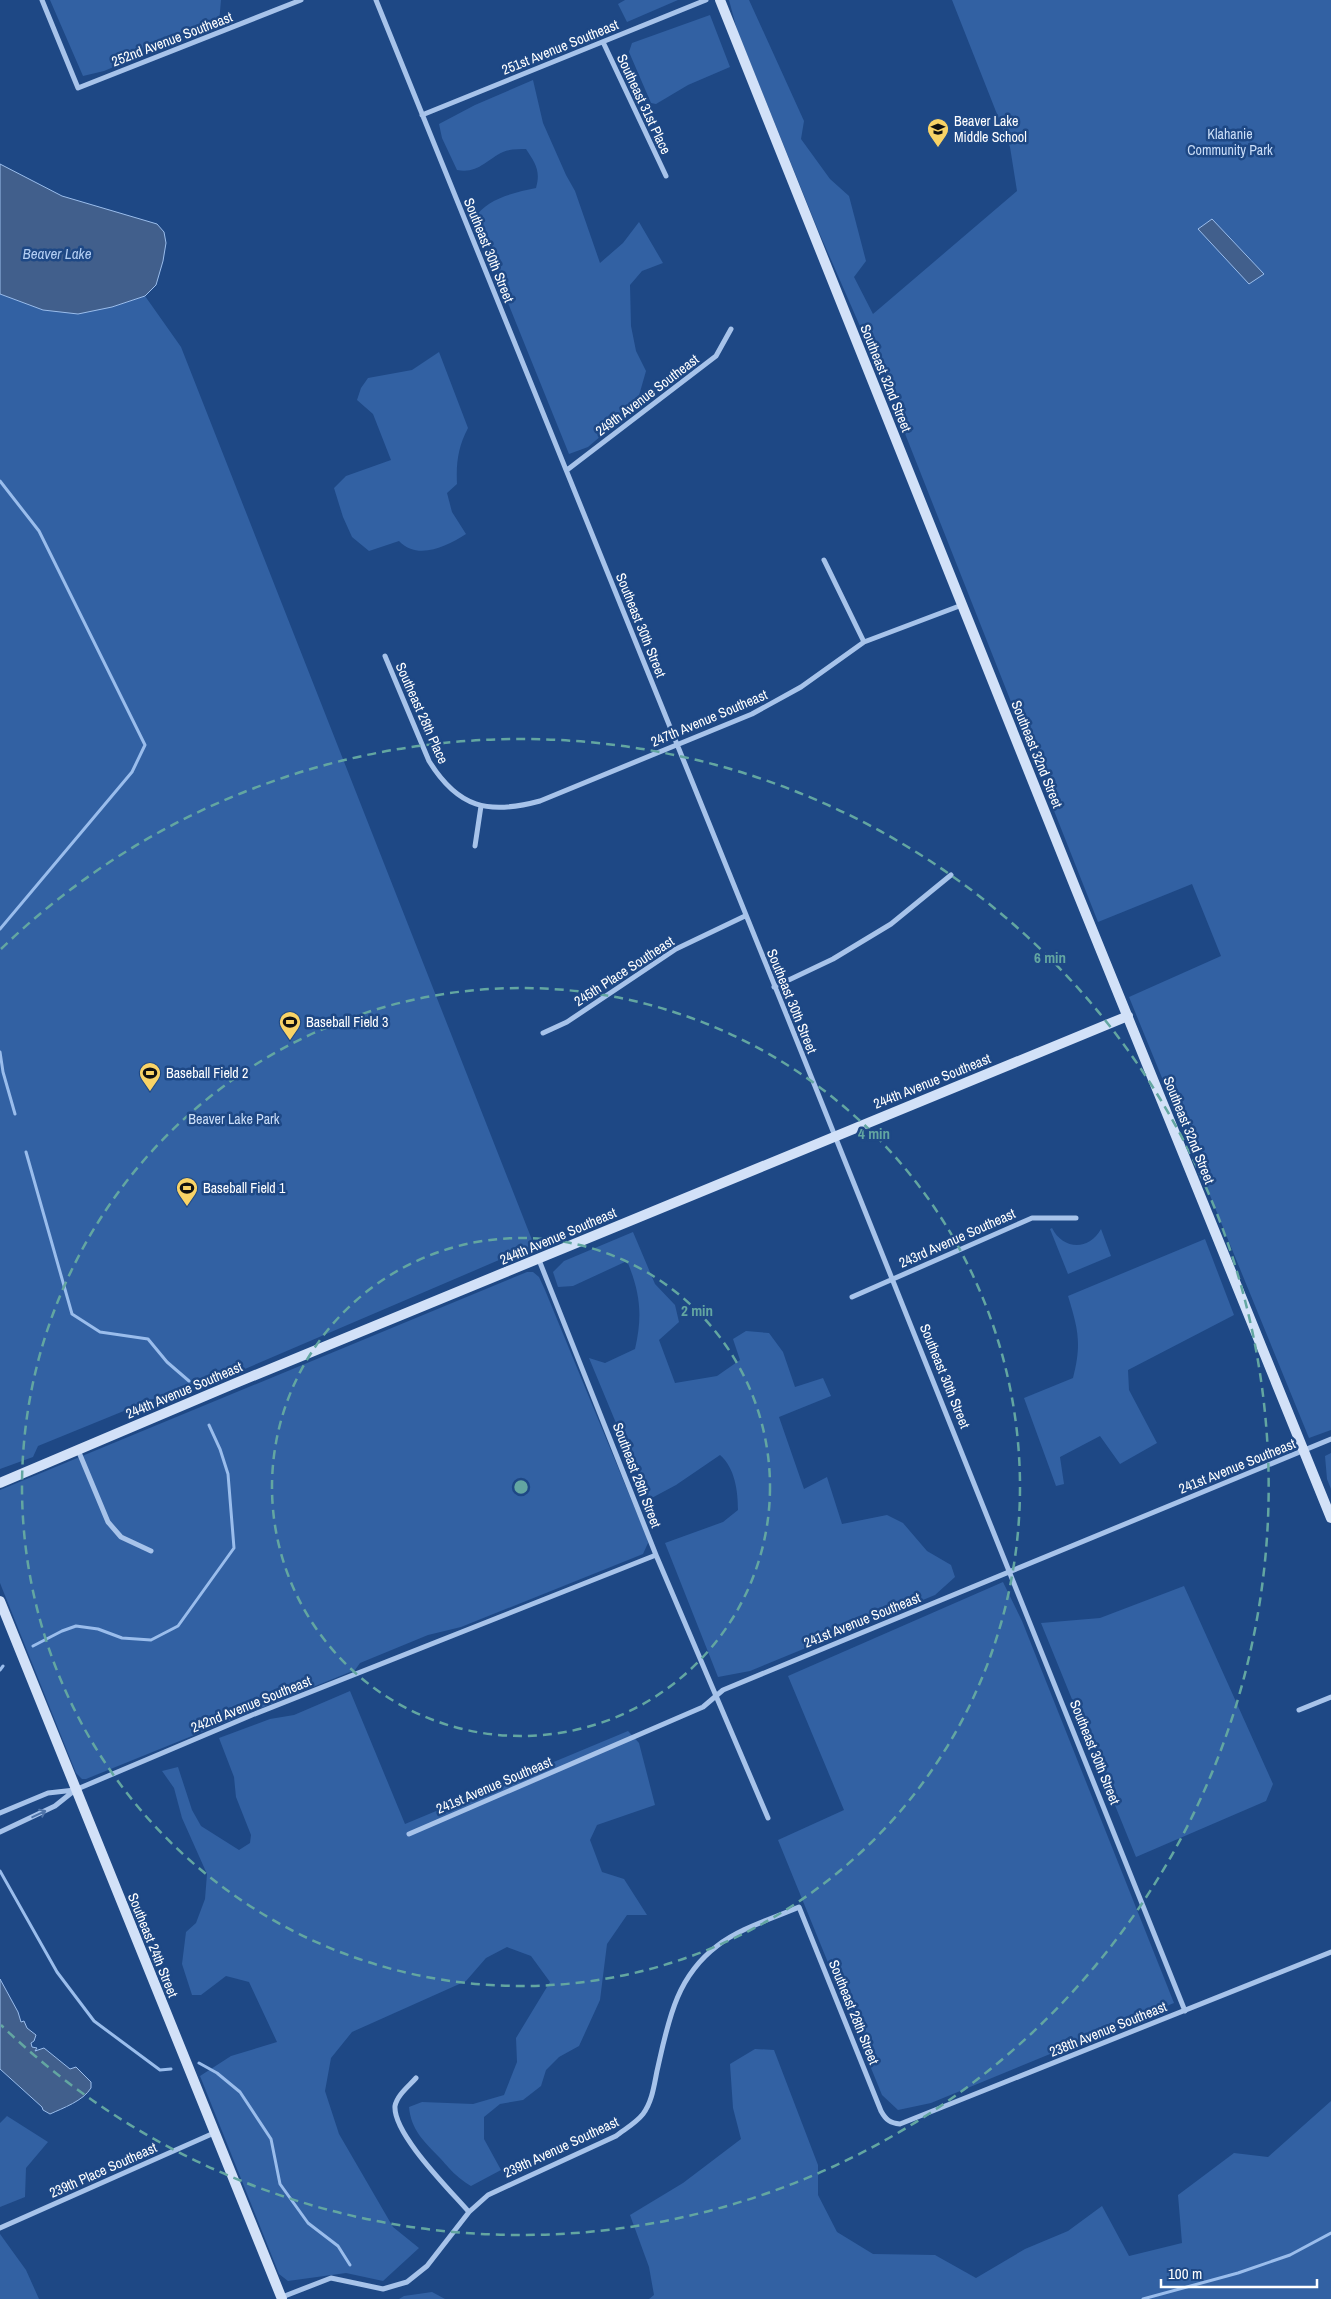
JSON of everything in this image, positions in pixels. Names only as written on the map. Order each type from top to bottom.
[{"type":"street","name":"252nd Avenue Southeast","points":[[42,0],[78,88],[301,0]]},
{"type":"street","name":"Southeast 30th Street","points":[[376,0],[567,470],[745,916],[1012,1571],[1186,2011]]},
{"type":"street","name":"251st Avenue Southeast","points":[[422,115],[706,0]]},
{"type":"street","name":"Southeast 32nd Street","points":[[720,0],[1331,1518]]},
{"type":"street","name":"Southeast 31st Place","points":[[603,42],[666,176]]},
{"type":"street","name":"249th Avenue Southeast","points":[[567,470],[716,356],[731,329]]},
{"type":"street","points":[[824,560],[864,642]]},
{"type":"street","name":"247th Avenue Southeast","points":[[481,806],[504,809],[540,801],[752,714],[780,700],[864,642],[962,605]]},
{"type":"street","name":"Southeast 28th Place","points":[[385,656],[429,761],[438,777],[461,796],[481,806]]},
{"type":"street","points":[[475,846],[481,806]]},
{"type":"street","points":[[774,987],[833,959],[892,924],[951,875]]},
{"type":"street","name":"245th Place Southeast","points":[[543,1033],[567,1022],[676,949],[745,916]]},
{"type":"street","name":"244th Avenue Southeast","points":[[0,1483],[78,1449],[1128,1016]]},
{"type":"street","name":"243rd Avenue Southeast","points":[[852,1297],[893,1280],[953,1251],[1032,1218],[1076,1218]]},
{"type":"street","name":"Southeast 28th Street","points":[[538,1260],[656,1555],[768,1818]]},
{"type":"street","name":"241st Avenue Southeast","points":[[409,1834],[703,1708],[723,1690],[1331,1439]]},
{"type":"street","points":[[78,1449],[108,1522],[120,1536],[151,1551]]},
{"type":"street","name":"242nd Avenue Southeast","points":[[0,1813],[48,1793],[75,1790],[252,1715],[656,1555]]},
{"type":"street","name":"Southeast 24th Street","points":[[0,1601],[282,2298]]},
{"type":"street","points":[[1299,1710],[1331,1697]]},
{"type":"street","name":"242nd Avenue Southeast","points":[[0,1832],[56,1806],[75,1790]]},
{"type":"street","name":"Southeast 28th Street","points":[[800,1907],[881,2111],[886,2119],[892,2123]]},
{"type":"street","name":"239th Avenue Southeast","points":[[282,2298],[331,2278],[383,2288],[407,2282],[427,2266],[469,2212],[498,2189],[616,2136],[631,2125],[643,2114],[651,2098],[671,2012],[689,1976],[717,1946],[736,1935],[800,1907]]},
{"type":"street","name":"238th Avenue Southeast","points":[[892,2123],[900,2124],[1331,1952]]},
{"type":"street","points":[[416,2078],[397,2101],[396,2115],[399,2124],[416,2150],[469,2212]]},
{"type":"street","name":"239th Place Southeast","points":[[0,2228],[215,2132]]},
{"type":"green space","points":[[50,0],[221,0],[219,23],[104,71],[83,76]]},
{"type":"green space","points":[[625,0],[678,0],[627,22],[618,4]]},
{"type":"green space","name":"Klahanie Community Park","points":[[729,0],[749,0],[804,121],[801,139],[830,179],[849,196],[866,261],[854,277],[873,314],[1017,191],[1010,147],[952,0],[1331,0],[1331,1430],[1309,1438],[1129,997],[1221,956],[1192,884],[1098,922],[887,388],[818,230],[737,30]]},
{"type":"green space","points":[[710,15],[730,67],[688,85],[656,104],[651,103],[629,52],[632,43]]},
{"type":"green space","points":[[533,80],[543,123],[575,191],[600,263],[623,243],[639,222],[663,263],[642,271],[630,285],[631,326],[636,351],[646,371],[636,406],[588,447],[569,454],[474,219],[479,212],[493,201],[510,194],[536,188],[538,176],[536,167],[526,149],[517,149],[503,152],[482,166],[471,170],[457,170],[442,138],[439,124],[475,105]]},
{"type":"green space","name":"Beaver Lake Park","points":[[0,294],[43,310],[112,307],[145,296],[181,347],[534,1245],[161,1405],[165,1396],[163,1395],[38,1446],[33,1457],[0,1469]]},
{"type":"green space","points":[[439,352],[468,428],[458,455],[457,484],[447,493],[452,512],[466,534],[432,550],[415,550],[399,541],[369,551],[352,537],[343,517],[334,488],[346,476],[391,460],[373,414],[357,400],[361,388],[368,378],[412,370]]},
{"type":"green space","points":[[1052,1228],[1063,1241],[1076,1245],[1090,1241],[1101,1229],[1111,1256],[1068,1274],[1050,1229]]},
{"type":"green space","points":[[633,1232],[655,1284],[675,1305],[679,1322],[659,1340],[675,1383],[717,1376],[740,1360],[733,1339],[746,1331],[769,1333],[783,1352],[795,1387],[823,1378],[831,1396],[779,1417],[804,1489],[827,1477],[842,1524],[887,1515],[903,1523],[927,1551],[951,1565],[955,1577],[935,1595],[750,1671],[718,1677],[665,1543],[723,1522],[738,1510],[735,1480],[729,1466],[720,1455],[676,1485],[648,1500],[589,1358],[605,1363],[635,1349],[639,1325],[639,1304],[635,1283],[627,1261],[573,1286],[558,1287],[553,1272],[564,1261]]},
{"type":"green space","points":[[1205,1239],[1234,1315],[1128,1370],[1129,1390],[1157,1443],[1120,1464],[1100,1436],[1060,1457],[1064,1484],[1056,1486],[1024,1398],[1073,1378],[1076,1366],[1078,1336],[1068,1296]]},
{"type":"green space","points":[[527,1272],[533,1272],[539,1277],[545,1290],[647,1538],[648,1543],[643,1554],[461,1627],[428,1635],[360,1663],[355,1670],[82,1779],[76,1773],[0,1583],[0,1490]]},
{"type":"green space","points":[[1331,1453],[1331,1489],[1327,1479],[1325,1456]]},
{"type":"green space","points":[[1003,1582],[1022,1621],[1174,2003],[931,2103],[898,2110],[882,2095],[778,1840],[844,1810],[788,1676]]},
{"type":"green space","points":[[1184,1586],[1273,1784],[1266,1801],[1136,1857],[1041,1623],[1100,1618]]},
{"type":"green space","points":[[350,1691],[405,1824],[628,1731],[639,1743],[655,1805],[597,1825],[590,1840],[602,1872],[624,1879],[647,1915],[627,1915],[607,1944],[600,2000],[579,2046],[559,2057],[546,2070],[541,2086],[523,2100],[500,2104],[484,2117],[484,2139],[501,2170],[471,2186],[453,2173],[423,2140],[412,2122],[409,2107],[422,2102],[473,2104],[504,2095],[517,2062],[516,2038],[550,1982],[531,1956],[507,1947],[486,1958],[466,1981],[352,2032],[331,2058],[325,2091],[339,2134],[393,2227],[419,2248],[383,2281],[346,2273],[288,2281],[279,2274],[200,2076],[231,2056],[277,2042],[249,1982],[226,1976],[201,1995],[192,1995],[182,1964],[186,1932],[196,1923],[205,1899],[207,1874],[182,1818],[174,1788],[162,1771],[178,1767],[192,1810],[201,1826],[239,1850],[250,1843],[251,1835],[236,1797],[234,1777],[219,1738],[270,1719],[294,1715]]},
{"type":"green space","points":[[755,2049],[774,2050],[818,2165],[818,2195],[837,2232],[873,2254],[935,2255],[976,2278],[1025,2249],[1068,2231],[1102,2206],[1129,2256],[1182,2243],[1178,2195],[1234,2153],[1268,2157],[1331,2101],[1331,2299],[649,2299],[654,2295],[649,2267],[630,2215],[683,2183],[741,2139],[733,2108],[730,2064]]},
{"type":"green space","points":[[7,2116],[48,2142],[26,2168],[25,2197],[0,2207],[0,2123]]},
{"type":"green space","points":[[0,2234],[26,2270],[39,2299],[0,2299]]},
{"type":"green space","points":[[432,2292],[445,2299],[399,2299],[404,2296]]},
{"type":"water","name":"Beaver Lake","points":[[0,164],[62,196],[157,224],[164,232],[166,243],[156,285],[145,296],[112,307],[78,314],[43,310],[0,294]]},
{"type":"water","points":[[1212,219],[1264,274],[1249,284],[1198,229]]},
{"type":"water","points":[[0,1979],[18,2012],[21,2022],[24,2021],[27,2028],[36,2035],[31,2043],[32,2047],[37,2048],[35,2051],[44,2048],[70,2069],[76,2067],[91,2082],[91,2088],[87,2093],[67,2107],[50,2114],[43,2110],[0,2069]]},
{"type":"waterway","points":[[0,481],[39,531],[145,745],[132,772],[0,929]]},
{"type":"waterway","points":[[0,1052],[3,1072],[15,1114]]},
{"type":"waterway","points":[[26,1152],[72,1314],[100,1332],[148,1339],[167,1362],[189,1381]]},
{"type":"waterway","points":[[33,1646],[76,1626],[98,1629],[122,1638],[151,1640],[178,1626],[234,1548],[228,1474],[220,1449],[209,1425]]},
{"type":"waterway","points":[[0,1670],[3,1666]]},
{"type":"waterway","points":[[0,1871],[57,1972],[94,2021],[160,2070],[171,2069]]},
{"type":"waterway","points":[[199,2063],[217,2073],[240,2092],[271,2139],[280,2184],[308,2223],[338,2246],[350,2265]]},
{"type":"waterway","points":[[1143,2299],[1238,2273],[1290,2255],[1331,2233]]},
{"type":"place","name":"Beaver Lake Middle School","points":[[938,148]]},
{"type":"place","name":"Baseball Field 3","points":[[290,1041]]},
{"type":"place","name":"Baseball Field 2","points":[[150,1092]]},
{"type":"place","name":"Baseball Field 1","points":[[187,1207]]}]
